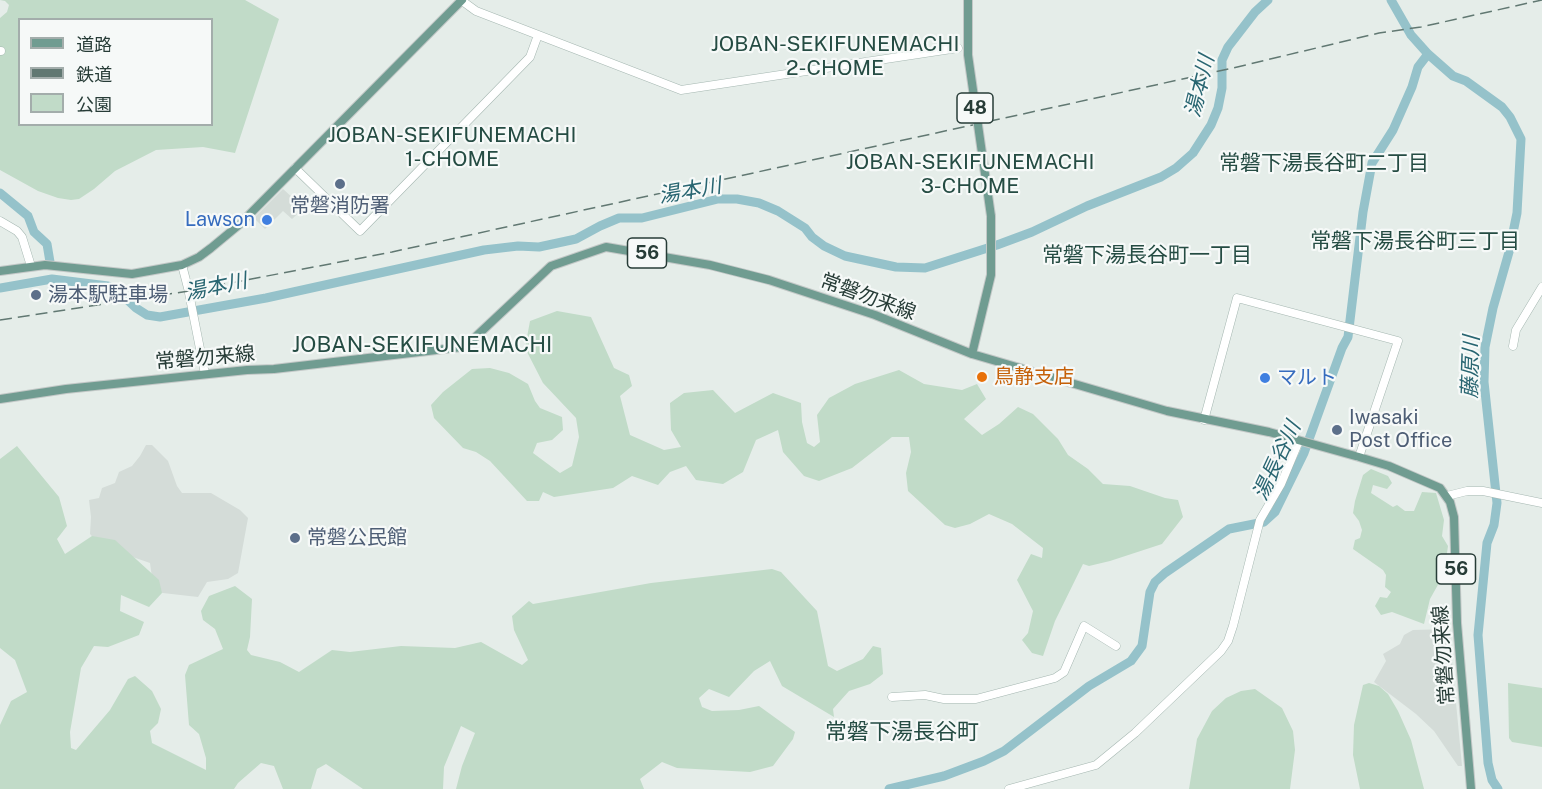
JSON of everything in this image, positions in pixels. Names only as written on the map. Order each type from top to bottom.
[{"type":"main road","points":[[0,271],[31,266],[56,266],[132,274],[182,265],[205,252],[223,239],[296,168],[461,0]]},
{"type":"main road","name":"48","points":[[968,0],[968,55],[991,216],[992,254],[987,295],[972,354]]},
{"type":"main road","name":"常磐勿来線","points":[[0,399],[66,389],[274,369],[447,350],[465,346],[551,266],[606,247],[710,265],[769,279],[875,315],[972,354],[1094,391],[1204,420],[1269,432],[1359,457],[1389,466],[1435,486],[1447,496],[1454,517],[1457,623],[1471,789]]},
{"type":"street","points":[[461,0],[476,11],[681,90],[957,48]]},
{"type":"street","points":[[296,168],[360,231],[530,57],[538,35]]},
{"type":"street","points":[[0,221],[17,231],[22,237],[31,266]]},
{"type":"street","points":[[182,265],[205,374]]},
{"type":"street","points":[[1513,346],[1516,330],[1542,287]]},
{"type":"street","points":[[1204,420],[1237,298],[1398,341],[1359,457]]},
{"type":"street","points":[[1009,789],[1096,765],[1135,733],[1211,662],[1229,637],[1260,520],[1305,442]]},
{"type":"street","points":[[1447,496],[1467,491],[1482,491],[1542,503]]},
{"type":"street","points":[[892,697],[925,695],[944,699],[976,699],[1055,678],[1064,672],[1084,626],[1116,646]]},
{"type":"shaded area","points":[[283,189],[304,208],[292,219],[283,211],[265,229],[254,218]]},
{"type":"shaded area","points":[[146,445],[152,445],[168,461],[182,493],[211,493],[240,510],[248,518],[238,573],[228,579],[207,582],[198,597],[154,592],[150,563],[101,546],[90,534],[89,500],[99,498],[102,488],[115,483],[119,472],[132,466]]},
{"type":"shaded area","points":[[1449,629],[1462,766],[1458,766],[1434,731],[1374,682],[1386,661],[1383,654],[1400,644],[1404,635],[1413,630]]},
{"type":"green space","points":[[0,0],[245,0],[279,19],[235,153],[203,147],[156,150],[115,171],[79,199],[71,200],[38,191],[0,170],[0,18],[7,12],[9,5]]},
{"type":"green space","points":[[557,311],[591,317],[614,368],[629,375],[632,386],[620,396],[630,435],[664,450],[681,447],[671,430],[670,403],[684,393],[713,390],[735,413],[773,393],[801,403],[802,422],[807,443],[814,447],[820,442],[817,415],[829,398],[855,384],[899,370],[924,384],[962,390],[977,384],[986,399],[964,419],[982,435],[1018,407],[1033,414],[1058,439],[1068,455],[1088,469],[1103,484],[1130,486],[1178,500],[1183,517],[1162,544],[1110,561],[1089,566],[1083,564],[1055,621],[1043,656],[1032,653],[1022,640],[1028,633],[1033,611],[1017,580],[1031,554],[1042,558],[1043,548],[1012,524],[989,514],[970,524],[955,528],[945,525],[908,491],[906,473],[911,452],[909,437],[892,437],[852,468],[819,481],[804,476],[783,452],[778,430],[756,440],[743,472],[723,484],[696,480],[686,466],[670,472],[658,485],[632,476],[613,488],[554,497],[543,492],[539,501],[527,501],[490,461],[476,452],[463,448],[434,418],[431,405],[443,392],[472,369],[490,368],[509,373],[528,384],[540,408],[562,417],[563,430],[552,440],[537,443],[533,453],[560,473],[572,466],[579,437],[576,418],[543,383],[525,348],[530,321]]},
{"type":"green space","points":[[17,446],[59,497],[67,526],[57,539],[65,554],[92,536],[115,540],[159,580],[162,593],[149,607],[121,595],[120,611],[144,622],[139,635],[108,647],[94,646],[81,668],[70,732],[71,748],[76,750],[110,710],[128,679],[135,676],[152,691],[161,709],[158,723],[150,731],[152,743],[206,770],[206,758],[199,734],[189,725],[185,675],[189,665],[223,649],[215,629],[203,620],[201,611],[209,596],[235,586],[252,599],[247,650],[251,655],[280,662],[299,672],[332,650],[350,652],[401,646],[455,648],[481,642],[522,665],[528,660],[514,630],[512,616],[529,601],[533,604],[651,583],[772,569],[781,572],[817,611],[828,666],[837,671],[863,659],[873,646],[881,648],[883,674],[870,684],[849,691],[833,709],[834,717],[782,686],[770,661],[754,671],[729,697],[709,689],[699,698],[702,707],[712,711],[739,710],[759,706],[795,732],[793,739],[773,766],[750,772],[677,768],[662,762],[640,779],[644,789],[456,789],[475,733],[461,726],[444,767],[443,789],[363,789],[326,764],[317,769],[311,789],[283,789],[274,766],[261,763],[234,789],[0,789],[0,725],[11,701],[27,692],[15,660],[0,648],[0,459]]},
{"type":"green space","points":[[1371,469],[1388,476],[1392,483],[1387,489],[1373,485],[1371,493],[1393,507],[1397,505],[1405,511],[1414,511],[1422,492],[1436,493],[1444,520],[1442,536],[1448,546],[1444,574],[1430,599],[1424,624],[1392,612],[1381,615],[1375,606],[1380,597],[1387,598],[1391,592],[1385,587],[1386,575],[1383,570],[1353,549],[1355,540],[1360,538],[1362,530],[1353,513],[1355,501],[1363,475]]},
{"type":"green space","points":[[1369,683],[1379,686],[1388,694],[1398,711],[1411,740],[1424,789],[1360,789],[1353,755],[1354,725],[1363,685]]},
{"type":"green space","points":[[1508,683],[1542,688],[1542,747],[1512,742],[1509,738]]},
{"type":"green space","points":[[1255,689],[1282,708],[1293,731],[1295,750],[1290,789],[1189,789],[1197,739],[1212,711],[1226,698],[1241,691]]},
{"type":"waterway","name":"湯本川","points":[[0,288],[52,279],[108,286],[118,291],[147,315],[160,317],[266,298],[484,250],[518,246],[539,247],[576,239],[619,218],[642,218],[718,199],[737,199],[759,203],[778,211],[805,228],[824,246],[845,256],[896,267],[925,268],[1032,232],[1087,206],[1161,177],[1176,168],[1193,153],[1211,125],[1218,108],[1222,88],[1222,60],[1228,47],[1255,12],[1268,0]]},
{"type":"waterway","name":"藤原川","points":[[1391,0],[1411,35],[1428,54],[1453,76],[1466,81],[1502,107],[1521,139],[1517,213],[1485,347],[1484,382],[1497,503],[1494,525],[1487,543],[1478,635],[1488,763],[1492,780],[1498,789]]},
{"type":"waterway","name":"湯長谷川","points":[[889,789],[944,776],[1004,751],[1089,686],[1131,661],[1142,646],[1150,592],[1155,582],[1229,529],[1264,522],[1275,512],[1304,453],[1348,337],[1363,212],[1372,163],[1393,130],[1418,67],[1428,54]]},
{"type":"waterway","points":[[0,193],[28,216],[34,232],[47,244],[50,262]]},
{"type":"railway","points":[[0,320],[189,291],[392,252],[1233,68],[1379,33],[1421,27],[1542,0]]},
{"type":"place","name":"常磐消防署","points":[[340,184]]},
{"type":"place","name":"Lawson","points":[[267,220]]},
{"type":"place","name":"湯本駅駐車場","points":[[36,295]]},
{"type":"place","name":"鳥静支店","points":[[982,377]]},
{"type":"place","name":"マルト","points":[[1265,378]]},
{"type":"place","name":"Iwasaki Post Office","points":[[1337,430]]},
{"type":"place","name":"常磐公民館","points":[[295,538]]},
{"type":"district","name":"JOBAN-SEKIFUNEMACHI 2-CHOME","points":[[835,57]]},
{"type":"district","name":"JOBAN-SEKIFUNEMACHI 1-CHOME","points":[[452,148]]},
{"type":"district","name":"常磐下湯長谷町二丁目","points":[[1324,164]]},
{"type":"district","name":"JOBAN-SEKIFUNEMACHI 3-CHOME","points":[[970,175]]},
{"type":"district","name":"常磐下湯長谷町三丁目","points":[[1415,242]]},
{"type":"district","name":"常磐下湯長谷町一丁目","points":[[1147,256]]},
{"type":"district","name":"JOBAN-SEKIFUNEMACHI","points":[[422,345]]},
{"type":"district","name":"常磐下湯長谷町","points":[[902,732]]}]
